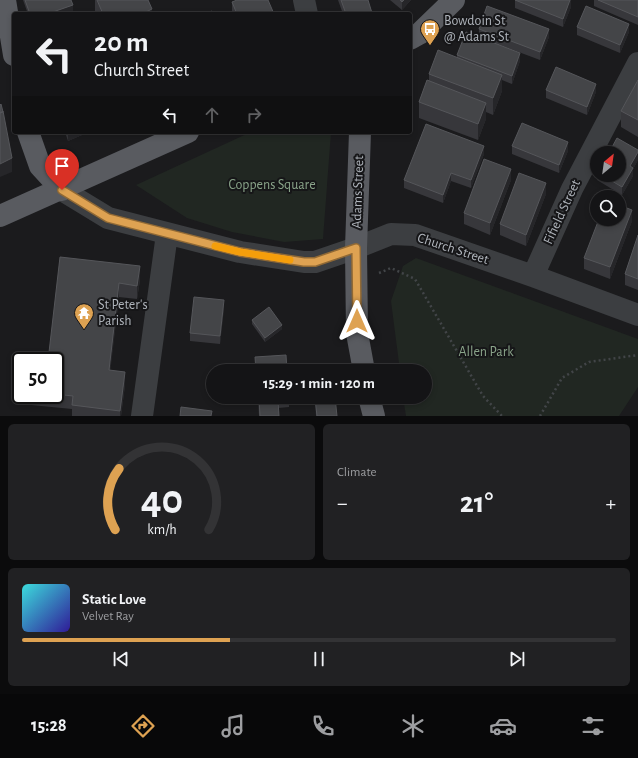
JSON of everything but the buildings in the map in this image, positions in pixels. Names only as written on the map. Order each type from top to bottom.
[{"type":"main road","points":[[5,0],[12,43]]},
{"type":"main road","points":[[412,38],[419,34],[454,0]]},
{"type":"main road","points":[[29,134],[40,166],[62,190]]},
{"type":"main road","points":[[0,216],[62,190],[184,134]]},
{"type":"main road","name":"Adams Street","points":[[360,134],[356,248],[357,333],[363,364]]},
{"type":"main road","points":[[371,404],[374,416]]},
{"type":"street","points":[[304,0],[307,12]]},
{"type":"street","name":"Fifield Street","points":[[533,276],[572,189],[638,63]]},
{"type":"street","name":"Church Street","points":[[62,190],[108,218],[240,252],[304,262],[315,262],[391,234],[415,235],[533,276],[638,315]]},
{"type":"street","points":[[142,416],[167,234]]},
{"type":"path","points":[[379,273],[391,268],[415,279],[483,396],[502,416]]},
{"type":"path","points":[[540,416],[562,378],[588,362],[638,355]]},
{"type":"green space","name":"Coppens Square","points":[[247,134],[331,134],[323,239],[284,242],[232,232],[187,218],[136,185]]},
{"type":"green space","name":"Allen Park","points":[[416,258],[638,339],[638,387],[619,416],[406,416],[404,404],[432,404],[432,364],[399,364],[391,301],[403,266]]},
{"type":"slow traffic","points":[[215,246],[240,252],[290,260]]},
{"type":"place","name":"Bowdoin St @ Adams St","points":[[430,46]]},
{"type":"place","name":"St Peter's Parish","points":[[84,330]]},
{"type":"route","points":[[62,190],[108,218],[240,252],[304,262],[315,262],[356,248],[357,321]]}]
